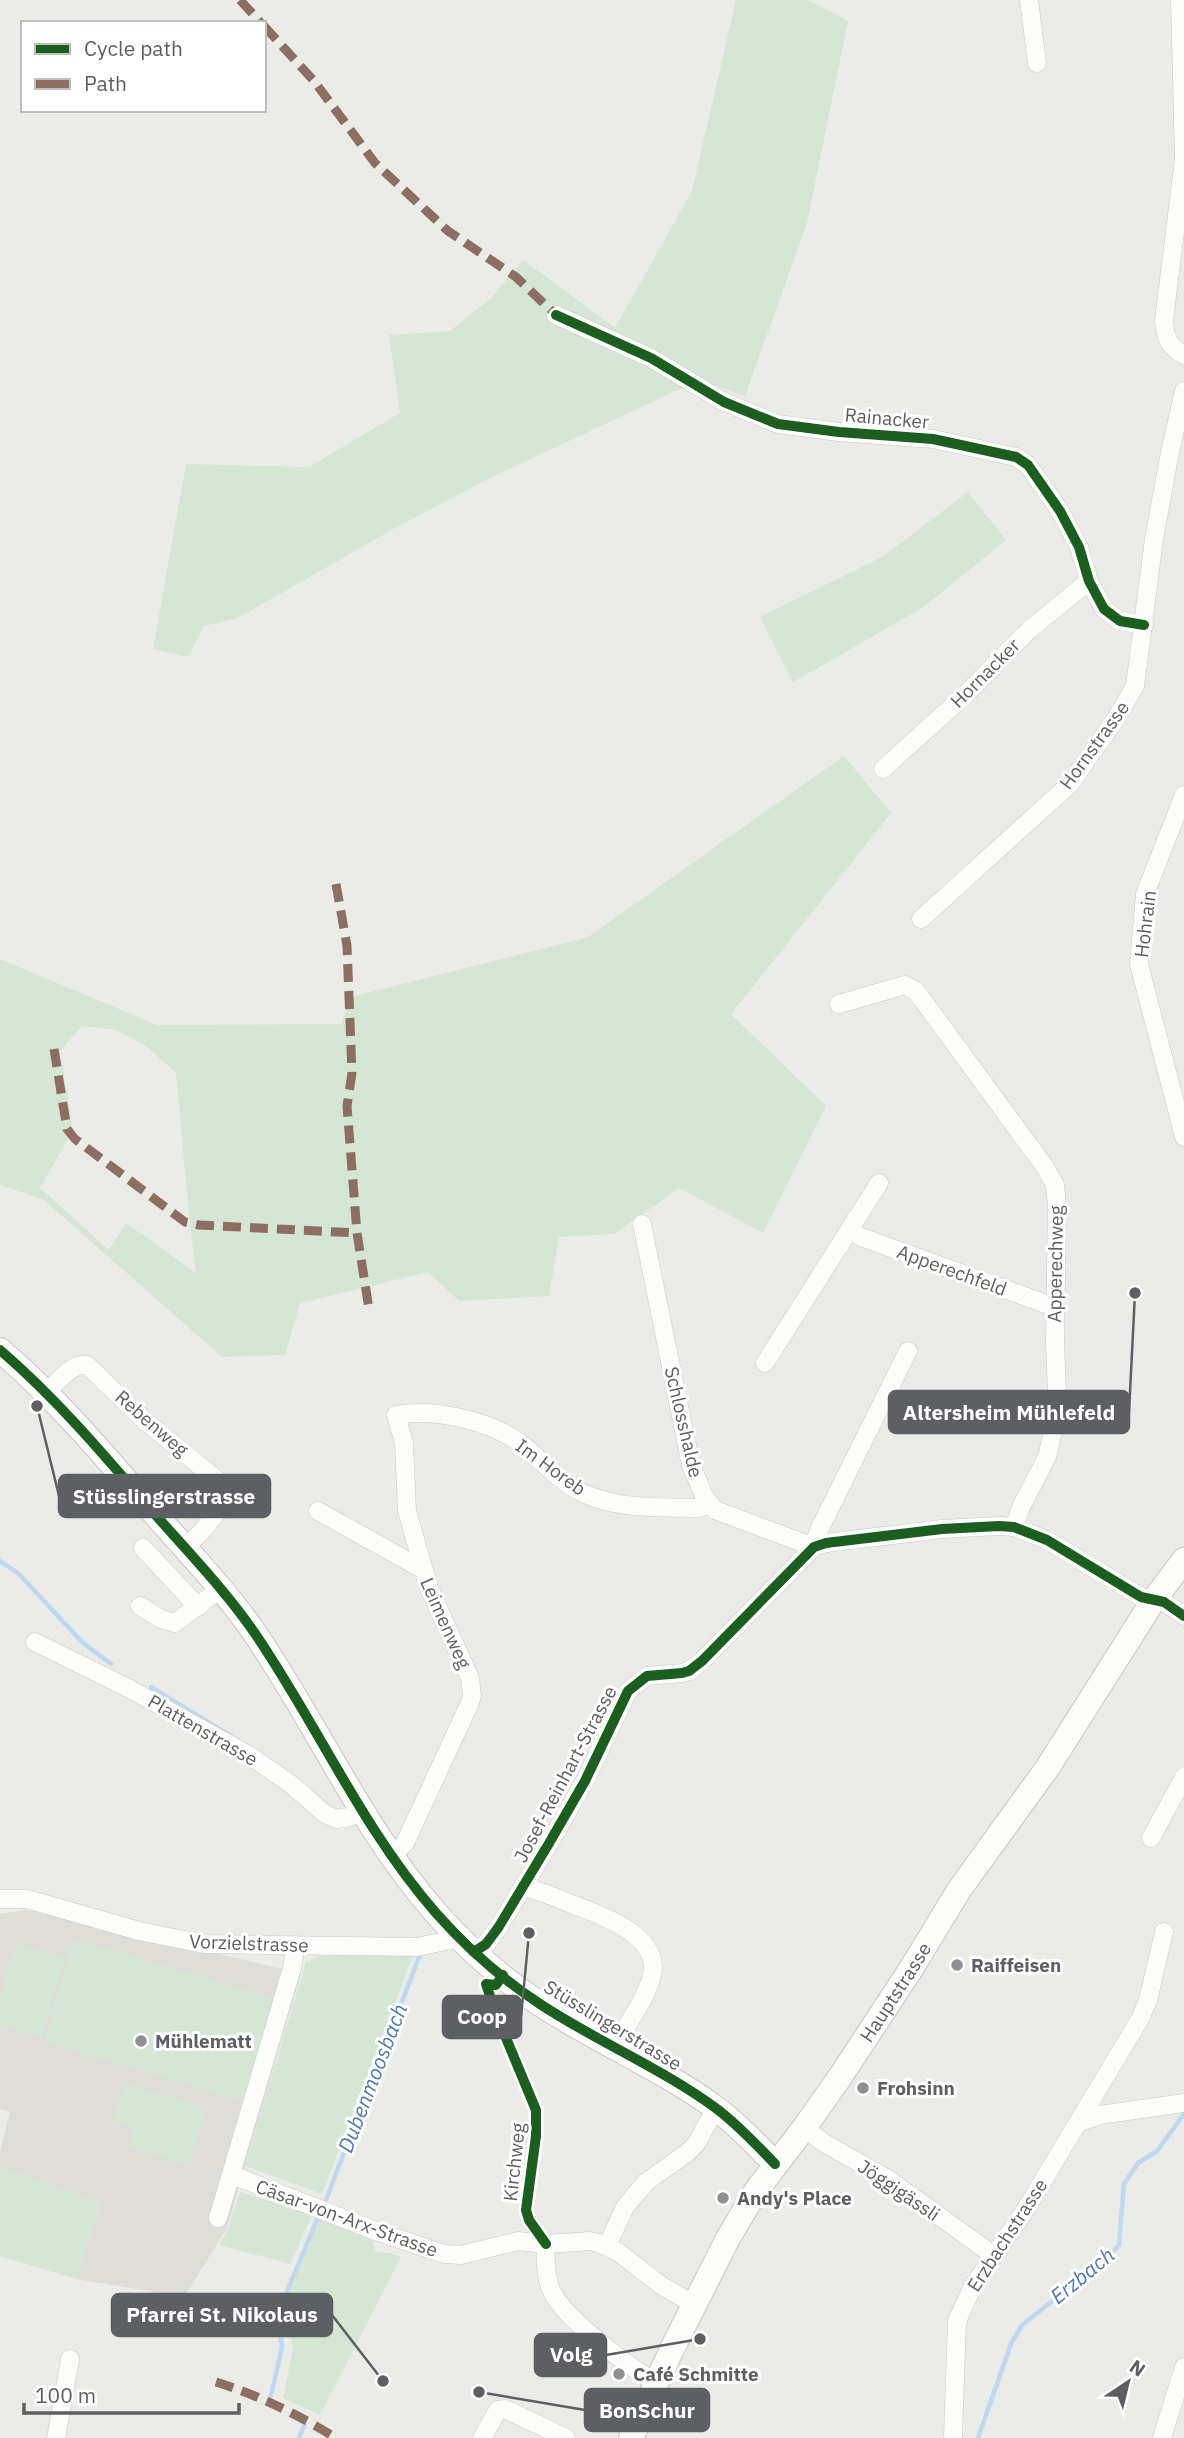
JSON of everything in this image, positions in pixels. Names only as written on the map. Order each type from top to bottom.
[{"type":"street","points":[[1029,0],[1037,63]]},
{"type":"street","points":[[1180,0],[1184,159],[1164,320],[1165,338],[1175,350],[1184,355]]},
{"type":"street","name":"Rainacker","points":[[556,315],[651,358],[724,402],[778,424],[933,439],[1016,457],[1028,465],[1060,511],[1079,547],[1089,581],[1104,609],[1120,621],[1144,625]]},
{"type":"street","name":"Hornstrasse","points":[[921,919],[1070,784],[1117,717],[1135,686],[1154,539],[1184,391]]},
{"type":"street","name":"Hornacker","points":[[883,769],[967,693],[1028,630],[1089,581]]},
{"type":"street","name":"Hohrain","points":[[1184,795],[1145,894],[1139,964],[1184,1137]]},
{"type":"street","name":"Apperechweg","points":[[839,1004],[905,985],[916,991],[1045,1167],[1055,1185],[1057,1391],[1052,1437],[1047,1457],[1021,1505],[1014,1527]]},
{"type":"street","points":[[765,1363],[879,1183]]},
{"type":"street","name":"Schlosshalde","points":[[642,1224],[691,1465],[698,1486],[709,1505]]},
{"type":"street","name":"Apperechfeld","points":[[849,1230],[861,1237],[1046,1304],[1056,1305]]},
{"type":"street","name":"Stüsslingerstrasse","points":[[0,1350],[46,1392],[220,1588],[256,1634],[391,1856],[438,1915],[467,1945],[539,2003],[716,2108],[756,2143],[775,2164]]},
{"type":"street","points":[[814,1547],[818,1532],[908,1351]]},
{"type":"street","name":"Rebenweg","points":[[46,1392],[75,1366],[87,1365],[134,1411],[233,1493],[185,1548]]},
{"type":"street","name":"Im Horeb","points":[[396,1415],[411,1412],[488,1425],[521,1444],[580,1492],[602,1500],[640,1506],[699,1508],[709,1505]]},
{"type":"street","name":"Leimenweg","points":[[391,1856],[405,1843],[472,1696],[467,1670],[442,1620],[422,1569],[407,1511],[404,1443],[396,1415]]},
{"type":"street","points":[[709,1505],[715,1510],[814,1547],[826,1543],[942,1529],[1014,1527],[1054,1544],[1141,1597],[1164,1602],[1184,1616]]},
{"type":"street","points":[[318,1511],[422,1569]]},
{"type":"street","name":"Josef-Reinhart-Strasse","points":[[467,1945],[485,1944],[498,1928],[585,1781],[628,1691],[647,1676],[682,1673],[702,1661],[814,1547]]},
{"type":"street","points":[[143,1548],[198,1606]]},
{"type":"street","name":"Hauptstrasse","points":[[630,2438],[749,2201],[804,2128],[898,1989],[959,1890],[1048,1767],[1153,1601],[1184,1560]]},
{"type":"street","points":[[140,1605],[161,1619],[175,1623],[220,1588]]},
{"type":"street","name":"Plattenstrasse","points":[[35,1642],[130,1689],[252,1757],[292,1785],[325,1814],[337,1819],[349,1817],[364,1809]]},
{"type":"street","points":[[1151,1838],[1184,1777]]},
{"type":"street","points":[[523,1887],[544,1891],[610,1919],[640,1940],[649,1951],[652,1975],[614,2048]]},
{"type":"street","name":"Vorzielstrasse","points":[[0,1899],[27,1899],[139,1931],[183,1941],[230,1946],[467,1945]]},
{"type":"street","name":"Erzbachstrasse","points":[[953,2438],[957,2321],[973,2286],[1026,2208],[1144,2009],[1164,1932]]},
{"type":"street","points":[[218,2218],[292,1968],[296,1946]]},
{"type":"street","points":[[1078,2123],[1100,2115],[1181,2104]]},
{"type":"street","points":[[607,2246],[625,2207],[646,2182],[696,2144],[716,2108]]},
{"type":"street","name":"Jöggigässli","points":[[804,2128],[824,2143],[888,2179],[992,2255]]},
{"type":"street","name":"Cäsar-von-Arx-Strasse","points":[[232,2175],[376,2231],[444,2254],[461,2255],[518,2241],[546,2244],[590,2241],[607,2246],[662,2286],[695,2305]]},
{"type":"street","points":[[546,2244],[548,2279],[559,2303],[636,2371],[656,2382]]},
{"type":"street","points":[[56,2438],[69,2359]]},
{"type":"street","points":[[1162,2438],[1184,2367]]},
{"type":"street","points":[[482,2438],[498,2410],[505,2409],[566,2438]]},
{"type":"street","points":[[616,2438],[630,2438]]},
{"type":"shaded area","name":"Mühlematt","points":[[26,1910],[301,1973],[227,2228],[184,2297],[76,2279],[100,2203],[0,2167],[0,2152],[10,2112],[0,2109],[0,1914]]},
{"type":"green space","points":[[736,0],[808,0],[848,21],[807,223],[745,396],[699,380],[490,478],[395,528],[238,618],[204,626],[188,657],[153,649],[186,464],[309,467],[400,413],[389,335],[450,331],[491,298],[523,260],[615,328],[692,191]]},
{"type":"green space","points":[[968,492],[1006,540],[922,608],[793,682],[760,617],[882,557]]},
{"type":"green space","points":[[844,756],[891,813],[731,1014],[826,1106],[763,1233],[679,1188],[614,1234],[559,1237],[549,1296],[459,1301],[428,1272],[300,1303],[285,1355],[222,1357],[44,1200],[0,1185],[0,959],[157,1025],[341,1024],[351,997],[588,937]],"holes":[[[82,1026],[116,1030],[146,1046],[176,1073],[196,1273],[126,1223],[109,1250],[40,1188],[73,1130],[60,1051]]]},
{"type":"green space","points":[[74,1939],[274,1998],[244,2101],[44,2042]]},
{"type":"green space","points":[[16,1943],[65,1957],[41,2038],[0,2025],[0,1997]]},
{"type":"green space","points":[[413,1955],[322,2194],[245,2166],[306,1962],[321,1956]]},
{"type":"green space","points":[[125,2083],[206,2108],[188,2165],[128,2146],[134,2128],[113,2122]]},
{"type":"green space","points":[[0,2167],[100,2203],[76,2279],[0,2256]]},
{"type":"green space","points":[[240,2192],[313,2213],[290,2264],[219,2245],[228,2229]]},
{"type":"green space","points":[[321,2215],[371,2232],[375,2252],[401,2257],[320,2415],[283,2398],[293,2348],[284,2303]]},
{"type":"waterway","name":"Dubenmoosbach","points":[[0,1561],[19,1574],[82,1642],[111,1664]]},
{"type":"waterway","name":"Dubenmoosbach","points":[[151,1687],[229,1735]]},
{"type":"waterway","name":"Dubenmoosbach","points":[[324,2205],[421,1952]]},
{"type":"waterway","name":"Erzbach","points":[[978,2438],[1011,2344],[1022,2325],[1107,2258],[1119,2245],[1124,2184],[1138,2163],[1157,2151],[1184,2114]]},
{"type":"waterway","name":"Dubenmoosbach","points":[[270,2400],[282,2347],[278,2313],[319,2215]]},
{"type":"waterway","name":"Dubenmoosbach","points":[[299,2438],[305,2424]]},
{"type":"marked path","points":[[240,0],[259,21]]},
{"type":"marked path","points":[[266,28],[314,81],[375,163],[448,231],[516,277],[556,315]]},
{"type":"marked path","points":[[336,884],[347,946],[352,1073],[347,1106],[357,1233],[369,1309]]},
{"type":"marked path","points":[[54,1049],[67,1129],[75,1139],[185,1222],[199,1225],[357,1233]]},
{"type":"marked path","points":[[216,2382],[278,2406],[336,2438]]},
{"type":"cycle path","points":[[556,315],[651,358],[724,402],[778,424],[933,439],[1016,457],[1028,465],[1060,511],[1079,547],[1089,581],[1104,609],[1120,621],[1144,625]]},
{"type":"cycle path","points":[[0,1350],[80,1428],[232,1603],[279,1670],[363,1813],[410,1881],[448,1926],[498,1973],[540,2004],[674,2081],[717,2109],[775,2164]]},
{"type":"cycle path","points":[[474,1952],[486,1944],[498,1928],[548,1845],[585,1781],[628,1691],[647,1676],[682,1673],[702,1661],[814,1547],[826,1543],[942,1529],[1014,1527],[1047,1540],[1141,1597],[1164,1602],[1184,1616]]},
{"type":"cycle path","name":"Kirchweg","points":[[503,1975],[496,1985],[486,1984],[536,2110],[536,2136],[526,2210],[529,2220],[546,2244]]},
{"type":"place","name":"Altersheim Mühlefeld","points":[[1135,1293]]},
{"type":"place","name":"Stüsslingerstrasse","points":[[37,1406]]},
{"type":"place","name":"Coop","points":[[529,1933]]},
{"type":"place","name":"Raiffeisen","points":[[957,1965]]},
{"type":"place","name":"Mühlematt","points":[[141,2041]]},
{"type":"place","name":"Frohsinn","points":[[863,2088]]},
{"type":"place","name":"Andy's Place","points":[[723,2198]]},
{"type":"place","name":"Volg","points":[[700,2339]]},
{"type":"place","name":"Café Schmitte","points":[[619,2374]]},
{"type":"place","name":"Pfarrei St. Nikolaus","points":[[383,2381]]},
{"type":"place","name":"BonSchur","points":[[479,2392]]}]
